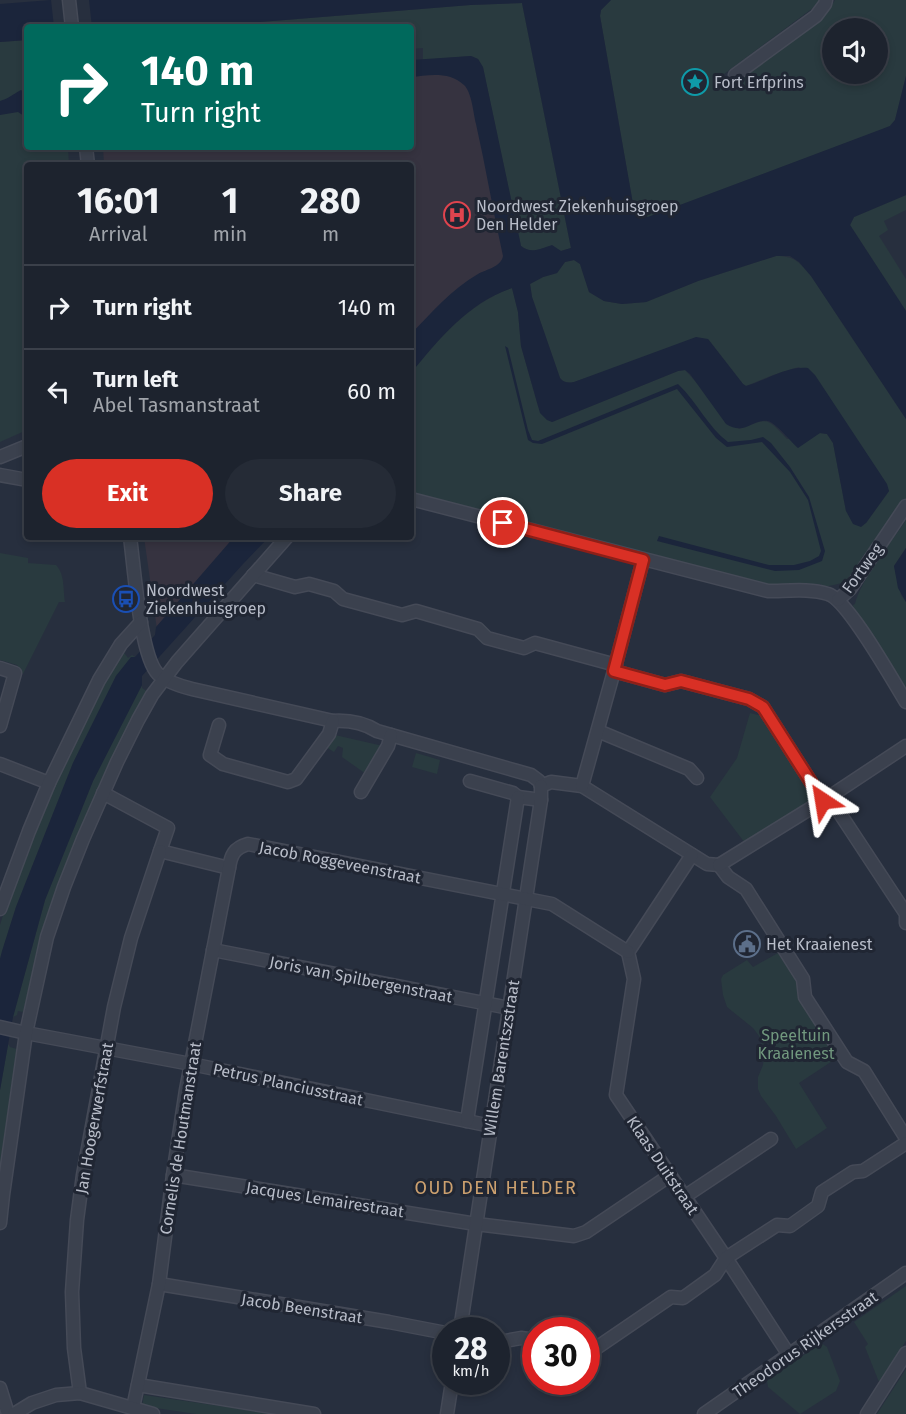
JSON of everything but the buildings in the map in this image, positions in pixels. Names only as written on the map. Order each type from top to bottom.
[{"type":"street","points":[[69,0],[72,24]]},
{"type":"street","points":[[735,75],[816,16],[826,0]]},
{"type":"street","points":[[0,457],[24,447]]},
{"type":"street","points":[[0,475],[24,479]]},
{"type":"street","points":[[414,500],[768,591],[816,591],[830,594],[848,610],[906,702]]},
{"type":"street","name":"Fortweg","points":[[838,600],[850,589],[906,506]]},
{"type":"street","points":[[130,540],[143,638],[154,668],[164,678],[181,687],[370,727],[377,731],[531,775],[539,781],[541,786],[551,782],[582,786],[707,864],[719,865],[906,747]]},
{"type":"street","points":[[0,1222],[20,1032],[47,937],[83,839],[103,793],[152,695],[177,662],[284,540]]},
{"type":"street","points":[[582,786],[643,560]]},
{"type":"street","points":[[253,575],[295,587],[309,584],[334,591],[343,599],[402,615],[416,611],[478,629],[487,638],[524,648],[535,643],[665,685],[681,681],[749,699],[763,707],[906,914],[906,923]]},
{"type":"street","points":[[0,909],[49,783],[99,680],[121,644],[141,622]]},
{"type":"street","points":[[0,668],[15,673],[0,726]]},
{"type":"street","points":[[219,725],[210,755],[223,764],[288,782],[296,779],[329,734],[333,721]]},
{"type":"street","points":[[598,731],[689,769],[697,778]]},
{"type":"street","points":[[361,792],[388,746],[391,735]]},
{"type":"street","points":[[0,764],[49,783]]},
{"type":"street","points":[[470,781],[513,793],[518,797],[541,800]]},
{"type":"street","name":"Willem Barentszstraat","points":[[462,1317],[541,800],[541,786]]},
{"type":"street","points":[[103,793],[168,828],[160,851],[229,868]]},
{"type":"street","name":"Willem Barentszstraat","points":[[467,1121],[518,797]]},
{"type":"street","name":"Jacob Roggeveenstraat","points":[[229,868],[233,852],[240,846],[248,844],[552,904],[628,952]]},
{"type":"street","name":"Jan Hoogerwerfstraat","points":[[80,1393],[74,1348],[72,1292],[83,1174],[114,1007],[131,938],[160,851]]},
{"type":"street","points":[[628,952],[692,855]]},
{"type":"street","points":[[600,1345],[671,1297],[683,1298],[715,1275],[726,1258],[777,1225],[790,1226],[818,1206],[822,1192],[853,1172],[863,1171],[905,1145],[864,1071],[847,1062],[805,997],[803,979],[746,889],[728,877],[719,865]]},
{"type":"street","name":"Cornelis de Houtmanstraat","points":[[134,1408],[159,1284],[173,1175],[191,1064],[229,868]]},
{"type":"street","name":"Joris van Spilbergenstraat","points":[[213,950],[509,1008]]},
{"type":"street","name":"Klaas Duitstraat","points":[[628,952],[634,979],[616,1095],[789,1355]]},
{"type":"street","name":"Petrus Planciusstraat","points":[[0,1027],[491,1126]]},
{"type":"street","points":[[684,1197],[771,1139]]},
{"type":"street","name":"Jacques Lemairestraat","points":[[173,1175],[476,1224],[574,1236],[586,1232],[669,1176]]},
{"type":"street","name":"Theodorus Rijkersstraat","points":[[704,1414],[906,1273]]},
{"type":"street","name":"Jacob Beenstraat","points":[[159,1284],[432,1330]]},
{"type":"street","points":[[867,1414],[906,1353]]},
{"type":"street","points":[[138,1385],[314,1414]]},
{"type":"street","points":[[0,1388],[8,1414]]},
{"type":"street","points":[[14,1414],[32,1403],[56,1395],[80,1393],[153,1414]]},
{"type":"street","points":[[447,1414],[450,1395]]},
{"type":"shaded area","name":"Noordwest Ziekenhuisgroep Den Helder","points":[[472,70],[513,265],[414,352],[414,162],[104,162],[103,150],[414,150],[414,73]]},
{"type":"shaded area","points":[[144,540],[249,540],[159,644]]},
{"type":"green space","points":[[611,0],[820,0],[821,2],[720,77],[730,86],[827,12],[835,0],[906,0],[906,76],[895,120],[890,126],[881,130],[648,217],[642,216],[633,204],[600,16],[601,10]]},
{"type":"green space","points":[[522,3],[571,248],[561,251],[551,246],[532,251],[521,246],[483,68],[478,59],[471,56],[423,60],[423,48],[414,49],[414,24],[237,24],[470,5]]},
{"type":"green space","points":[[24,40],[24,150],[68,150],[69,162],[24,162],[24,431],[0,442],[0,42]]},
{"type":"green space","points":[[906,195],[906,210],[884,221],[888,230],[879,236],[906,279],[906,311],[850,225],[854,217]]},
{"type":"green space","points":[[776,256],[788,257],[796,261],[811,276],[906,419],[906,498],[850,579],[821,587],[821,584],[765,586],[414,494],[414,369],[444,335],[469,312],[512,288],[518,312],[521,346],[538,406],[552,422],[685,370],[739,429],[766,421],[787,439],[820,433],[827,434],[833,443],[846,511],[866,523],[889,491],[799,367],[746,386],[708,339],[574,382],[566,382],[560,378],[532,297],[530,284],[557,273],[565,262],[574,260],[580,264],[589,292],[604,301],[622,304],[646,302],[698,281]]},
{"type":"green space","points":[[906,520],[906,548],[894,566],[901,595],[906,602],[906,692],[854,611],[853,605],[863,584]]},
{"type":"green space","points":[[0,553],[28,558],[28,563],[56,565],[62,577],[65,602],[59,602],[23,674],[17,665],[0,660]]},
{"type":"green space","points":[[122,650],[128,658],[132,655],[135,657],[131,658],[116,676],[73,763],[16,907],[0,959],[0,925],[30,840],[102,680]]},
{"type":"green space","points":[[142,685],[142,688],[148,692],[101,784],[74,848],[49,912],[23,1012],[18,1011],[13,1017],[45,900],[93,781]]},
{"type":"green space","points":[[750,713],[766,717],[819,800],[748,847],[710,797],[737,758]]},
{"type":"green space","points":[[335,735],[383,746],[366,774],[342,757],[343,748],[338,746],[334,752],[326,747]]},
{"type":"green space","points":[[416,753],[440,760],[437,774],[412,767]]},
{"type":"green space","name":"Speeltuin Kraaienest","points":[[778,953],[843,1054],[799,1083],[827,1128],[796,1149],[758,1089],[758,1077],[763,1065],[764,1053],[759,1036],[753,1028],[727,1007],[721,979],[723,975],[747,960],[753,967]]},
{"type":"green space","points":[[8,1044],[17,1049],[0,1180],[0,1090]]},
{"type":"green space","points":[[906,1286],[906,1341],[879,1382],[865,1347],[868,1344],[854,1322]]},
{"type":"green space","points":[[821,1343],[827,1347],[840,1381],[836,1391],[800,1414],[768,1387],[767,1381]]},
{"type":"green space","points":[[906,1369],[906,1414],[877,1414]]},
{"type":"green space","points":[[144,1395],[274,1414],[196,1414],[142,1406]]},
{"type":"water","points":[[51,0],[611,0],[601,10],[600,16],[633,204],[642,216],[648,217],[890,126],[895,120],[906,76],[906,195],[854,217],[850,225],[906,311],[906,419],[811,276],[799,262],[790,256],[776,256],[698,281],[646,302],[622,304],[604,301],[589,292],[580,264],[574,260],[565,262],[557,273],[530,284],[532,297],[563,381],[574,382],[696,337],[708,339],[746,386],[784,371],[808,368],[815,375],[887,484],[889,491],[866,523],[861,527],[853,524],[846,511],[833,443],[827,434],[820,433],[798,448],[768,421],[758,422],[744,428],[726,424],[685,370],[552,422],[547,420],[540,413],[521,346],[518,312],[512,288],[496,294],[469,312],[444,335],[414,369],[414,331],[451,294],[468,280],[500,263],[503,256],[467,88],[446,76],[414,77],[414,60],[471,56],[478,59],[483,67],[521,246],[532,250],[552,245],[561,251],[571,248],[522,3],[470,5],[237,24],[24,24],[24,40],[0,42],[0,4]]},
{"type":"water","points":[[21,90],[24,92],[24,116],[18,112],[0,115],[0,101]]},
{"type":"water","points":[[505,346],[508,348],[532,440],[538,441],[678,384],[714,429],[728,442],[763,437],[771,443],[790,467],[809,497],[825,551],[822,561],[799,570],[775,571],[657,541],[659,536],[769,565],[794,565],[810,561],[819,556],[821,551],[808,500],[790,472],[762,442],[727,447],[716,438],[677,389],[542,444],[528,440]]},
{"type":"water","points":[[231,540],[266,540],[142,676],[142,685],[93,781],[45,900],[13,1017],[0,1090],[0,959],[16,907],[73,763],[116,676],[131,657],[135,657],[155,635],[156,627]]},
{"type":"water","points":[[906,548],[906,602],[898,588],[894,566]]},
{"type":"pier","points":[[51,0],[89,0],[92,24],[54,24]]},
{"type":"place","name":"Fort Erfprins","points":[[695,82]]},
{"type":"place","name":"Noordwest Ziekenhuisgroep Den Helder","points":[[457,215]]},
{"type":"place","name":"Noordwest Ziekenhuisgroep","points":[[126,599]]},
{"type":"place","name":"Het Kraaienest","points":[[747,944]]},
{"type":"district","name":"OUD DEN HELDER","points":[[496,1188]]},
{"type":"route","points":[[503,523],[643,560],[614,671],[665,685],[681,681],[749,699],[763,707],[823,801]]}]
